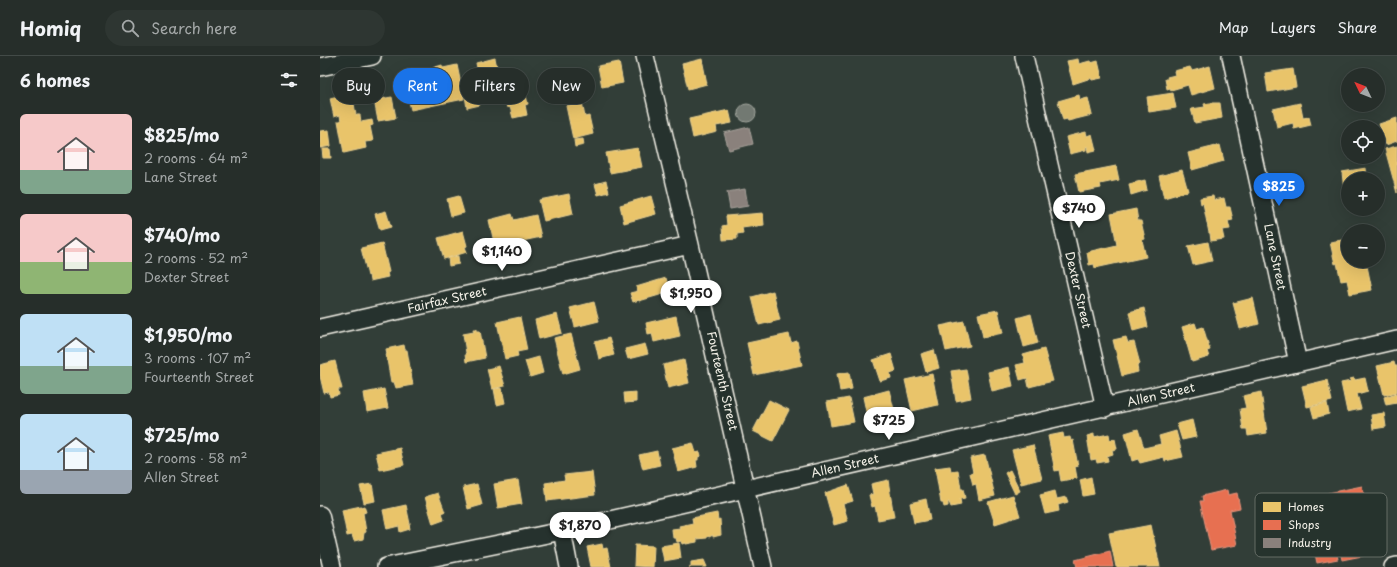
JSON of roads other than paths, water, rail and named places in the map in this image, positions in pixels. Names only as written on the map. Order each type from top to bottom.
[{"type":"street","points":[[320,67],[372,56]]},
{"type":"street","name":"Fourteenth Street","points":[[645,56],[690,245],[763,567]]},
{"type":"street","name":"Dexter Street","points":[[1024,56],[1105,408]]},
{"type":"street","name":"Lane Street","points":[[1231,56],[1298,363]]},
{"type":"street","name":"Fairfax Street","points":[[320,328],[690,245]]},
{"type":"street","name":"Allen Street","points":[[386,567],[562,531],[1397,340]]},
{"type":"street","points":[[320,515],[332,567]]},
{"type":"street","points":[[562,531],[570,567]]},
{"type":"street","points":[[1393,567],[1397,566]]}]
